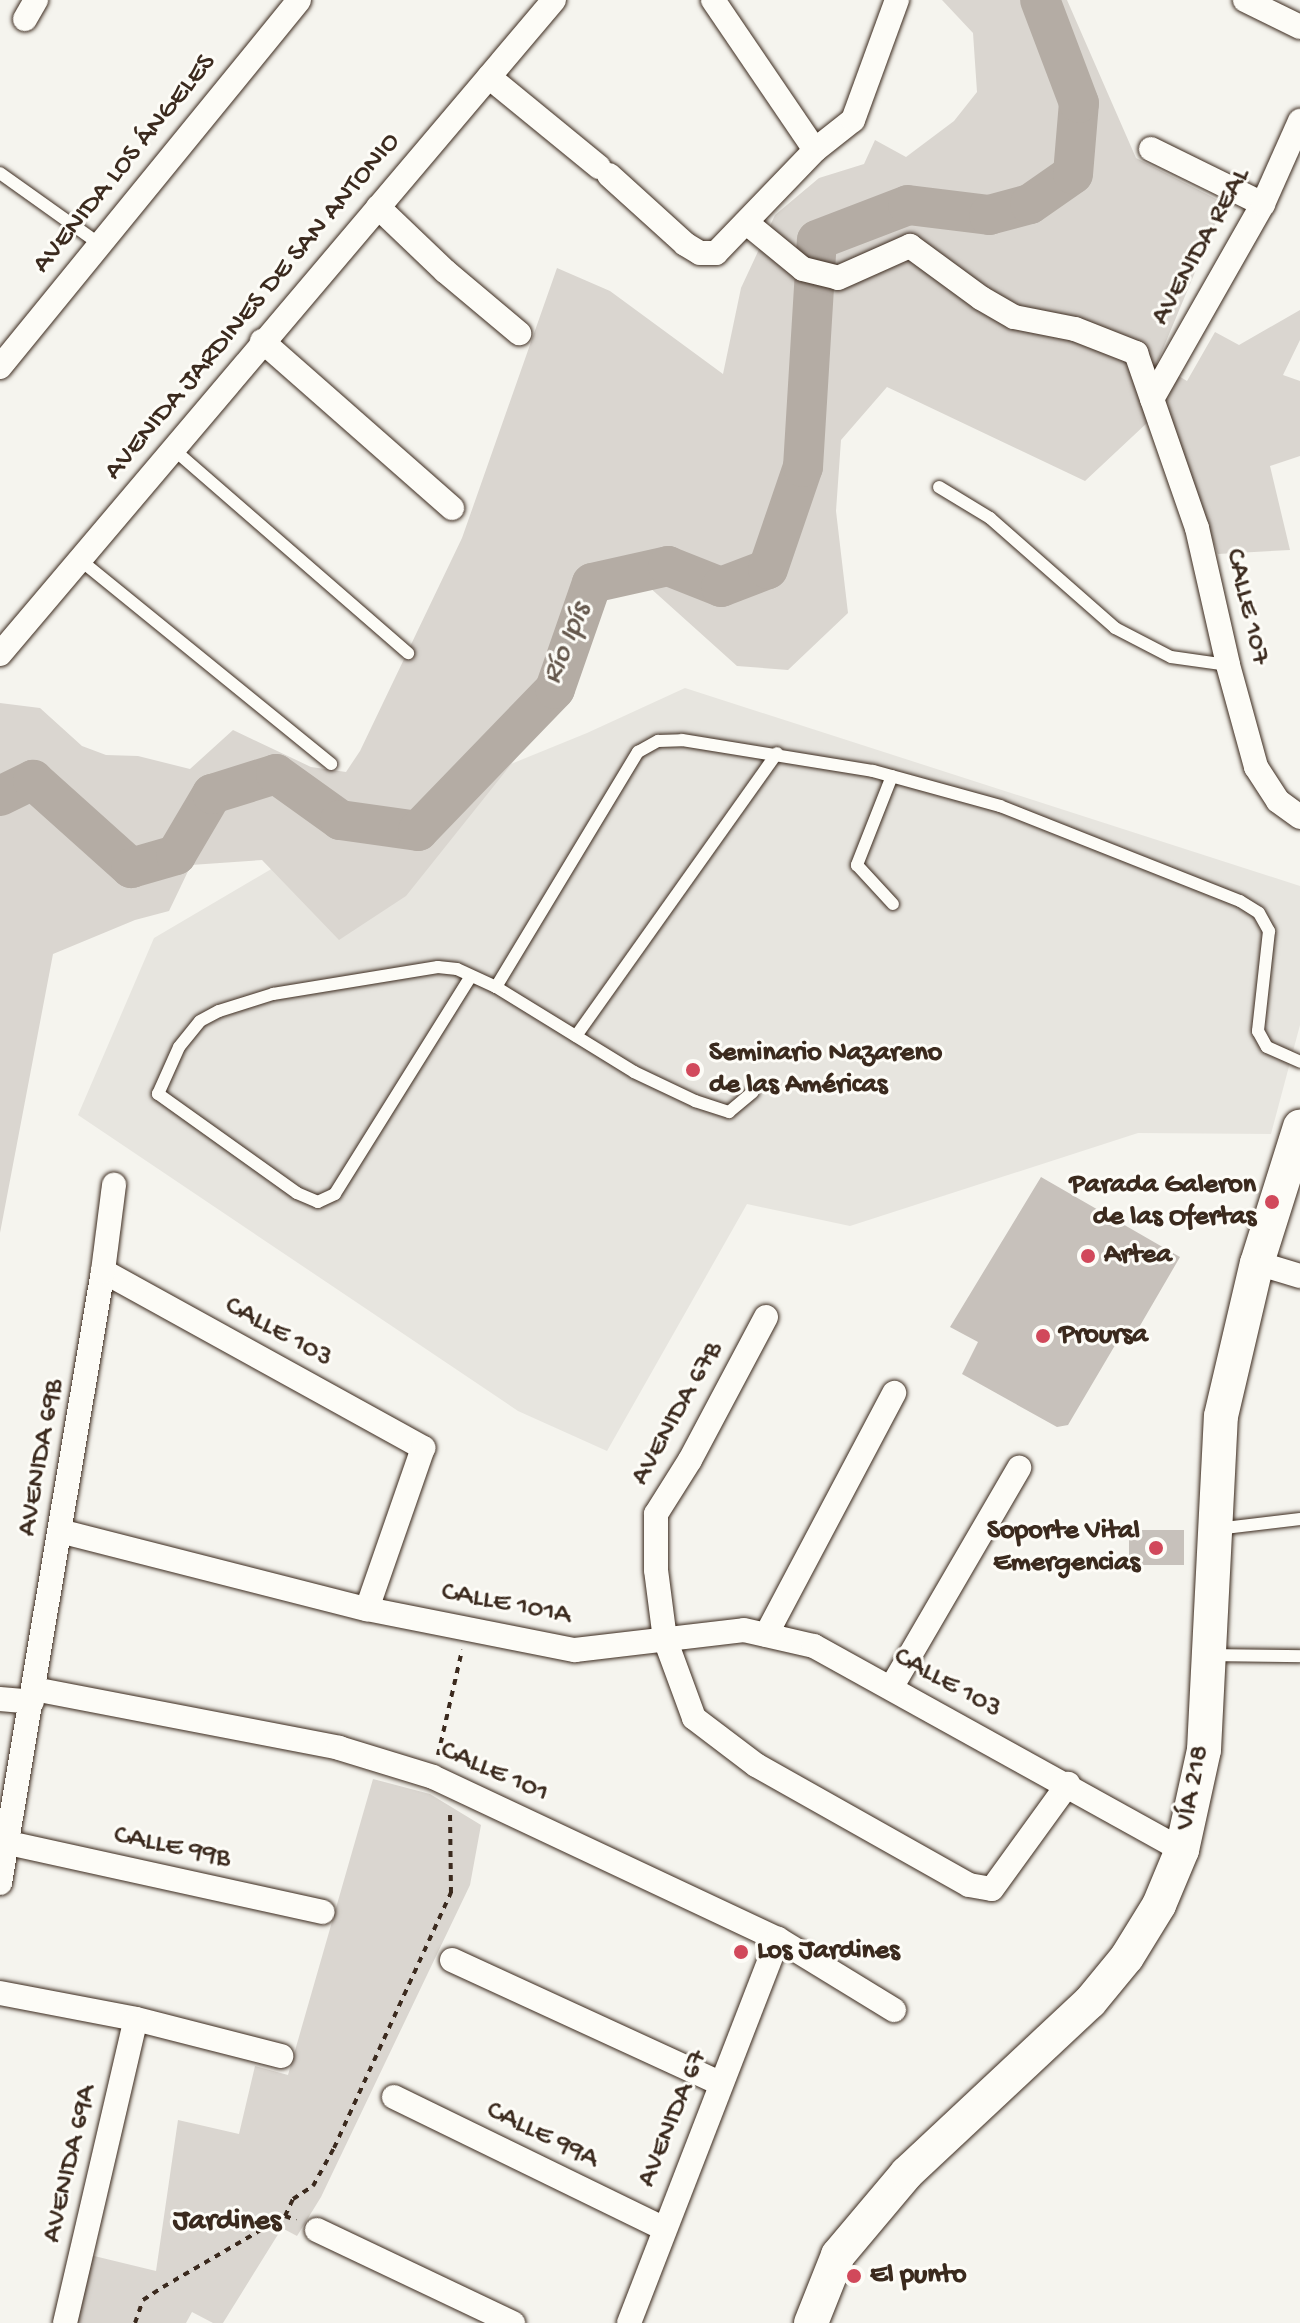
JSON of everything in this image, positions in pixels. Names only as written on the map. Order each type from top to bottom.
[{"type":"main road","name":"VÍA 218","points":[[811,2323],[838,2255],[907,2173],[1090,2002],[1127,1957],[1159,1905],[1182,1850],[1204,1750],[1212,1655],[1221,1416],[1257,1263],[1300,1127]]},
{"type":"street","name":"AVENIDA LOS ÁNGELES","points":[[0,367],[299,0]]},
{"type":"street","name":"AVENIDA JARDINES DE SAN ANTONIO","points":[[0,654],[554,0]]},
{"type":"street","points":[[713,0],[815,150]]},
{"type":"street","points":[[489,77],[604,171],[685,244],[700,253],[716,253],[748,224],[815,150],[853,120],[897,0]]},
{"type":"street","points":[[1245,0],[1300,27]]},
{"type":"street","name":"AVENIDA REAL","points":[[1152,399],[1263,204],[1300,121]]},
{"type":"street","points":[[1151,149],[1263,204]]},
{"type":"street","points":[[378,207],[445,271],[519,333]]},
{"type":"street","name":"CALLE 107","points":[[748,224],[803,269],[838,278],[910,246],[981,298],[1014,317],[1075,329],[1136,353],[1197,528],[1228,665],[1256,767],[1278,801],[1300,817]]},
{"type":"street","points":[[262,341],[452,508]]},
{"type":"street","name":"AVENIDA 69B","points":[[0,1883],[103,1271],[114,1185]]},
{"type":"street","points":[[1257,1263],[1300,1276]]},
{"type":"street","name":"CALLE 103","points":[[103,1271],[423,1448],[367,1609]]},
{"type":"street","name":"AVENIDA 67B","points":[[665,1639],[656,1570],[656,1514],[690,1460],[766,1317]]},
{"type":"street","points":[[766,1635],[894,1393]]},
{"type":"street","points":[[891,1688],[1019,1468]]},
{"type":"street","name":"CALLE 101A","points":[[60,1531],[367,1609],[575,1650],[665,1639]]},
{"type":"street","name":"CALLE 103","points":[[665,1639],[744,1630],[814,1646],[1068,1784],[1182,1850]]},
{"type":"street","points":[[665,1639],[694,1718],[756,1765],[969,1885],[992,1889],[1068,1784]]},
{"type":"street","name":"CALLE 101","points":[[0,1699],[33,1696],[339,1748],[441,1780],[778,1939],[894,2010]]},
{"type":"street","name":"CALLE 99B","points":[[9,1843],[323,1912]]},
{"type":"street","name":"AVENIDA 67","points":[[629,2323],[663,2228],[778,1939]]},
{"type":"street","points":[[452,1960],[720,2083]]},
{"type":"street","points":[[0,1993],[136,2019],[281,2056]]},
{"type":"street","name":"AVENIDA 69A","points":[[65,2323],[136,2019]]},
{"type":"street","name":"CALLE 99A","points":[[394,2097],[663,2228]]},
{"type":"street","points":[[317,2230],[513,2323]]},
{"type":"lane","points":[[0,173],[101,245]]},
{"type":"lane","points":[[172,448],[408,653]]},
{"type":"lane","points":[[939,487],[990,518],[1115,628],[1171,657],[1228,665]]},
{"type":"lane","points":[[79,558],[331,764]]},
{"type":"lane","points":[[496,987],[638,752],[658,741],[682,740],[777,753],[892,776],[1000,806],[1240,901],[1259,913],[1269,931],[1258,1031],[1267,1047],[1300,1062]]},
{"type":"lane","points":[[576,1036],[777,753]]},
{"type":"lane","points":[[892,776],[857,865],[893,904]]},
{"type":"lane","points":[[471,976],[335,1194],[318,1202],[297,1193],[158,1094],[179,1047],[200,1021],[219,1011],[273,994],[438,967],[471,976],[496,987],[634,1072],[695,1101],[729,1112],[753,1092]]},
{"type":"lane","points":[[1216,1529],[1300,1519]]},
{"type":"lane","points":[[1212,1655],[1300,1656]]},
{"type":"path","points":[[135,2323],[143,2300],[285,2216],[293,2199],[313,2186],[334,2148],[451,1893],[441,1780],[467,1629]]},
{"type":"path","points":[[285,2216],[317,2230]]},
{"type":"shaded area","points":[[942,0],[1067,0],[1136,158],[1224,203],[1157,363],[1187,381],[1215,332],[1239,345],[1300,310],[1300,340],[1283,375],[1300,381],[1300,456],[1270,466],[1290,550],[1218,554],[1166,411],[1148,422],[1085,481],[887,387],[841,440],[836,511],[848,613],[788,670],[737,666],[648,586],[604,589],[556,708],[406,896],[339,940],[262,860],[191,865],[169,911],[135,920],[53,954],[0,1233],[0,703],[40,708],[82,746],[106,755],[138,756],[190,769],[233,730],[311,767],[346,772],[360,751],[462,538],[557,268],[610,291],[723,374],[741,288],[775,215],[819,178],[864,164],[875,140],[906,157],[954,121],[977,92],[973,33]]},
{"type":"shaded area","name":"Seminario Nazareno de las Américas","points":[[685,688],[1300,886],[1300,1025],[1271,1134],[1138,1133],[850,1226],[747,1204],[607,1451],[518,1411],[78,1115],[154,938],[312,845],[587,733]]},
{"type":"shaded area","points":[[373,1779],[430,1794],[481,1825],[470,1885],[321,2197],[297,2236],[282,2228],[223,2323],[213,2323],[192,2312],[186,2323],[76,2323],[90,2255],[156,2271],[178,2120],[239,2134],[255,2066],[288,2075]]},
{"type":"building","points":[[1041,1177],[1180,1257],[1134,1336],[1124,1330],[1068,1425],[1057,1427],[962,1374],[978,1342],[950,1327]]},
{"type":"building","name":"Soporte Vital Emergencias","points":[[1129,1530],[1184,1530],[1184,1565],[1129,1565]]},
{"type":"waterway","name":"Río Ipís","points":[[0,796],[33,780],[131,868],[176,855],[212,794],[276,774],[340,820],[418,831],[555,689],[592,583],[668,566],[721,587],[768,569],[803,467],[817,240],[908,205],[989,215],[1030,204],[1073,174],[1079,103],[1040,0]]},
{"type":"place","name":"Seminario Nazareno de las Américas","points":[[693,1070]]},
{"type":"place","name":"Parada Galeron de las Ofertas","points":[[1272,1202]]},
{"type":"place","name":"Artea","points":[[1088,1256]]},
{"type":"place","name":"Proursa","points":[[1043,1336]]},
{"type":"place","name":"Soporte Vital Emergencias","points":[[1156,1548]]},
{"type":"place","name":"Los Jardines","points":[[741,1952]]},
{"type":"place","name":"El punto","points":[[854,2276]]},
{"type":"district","name":"Jardines","points":[[227,2223]]}]
